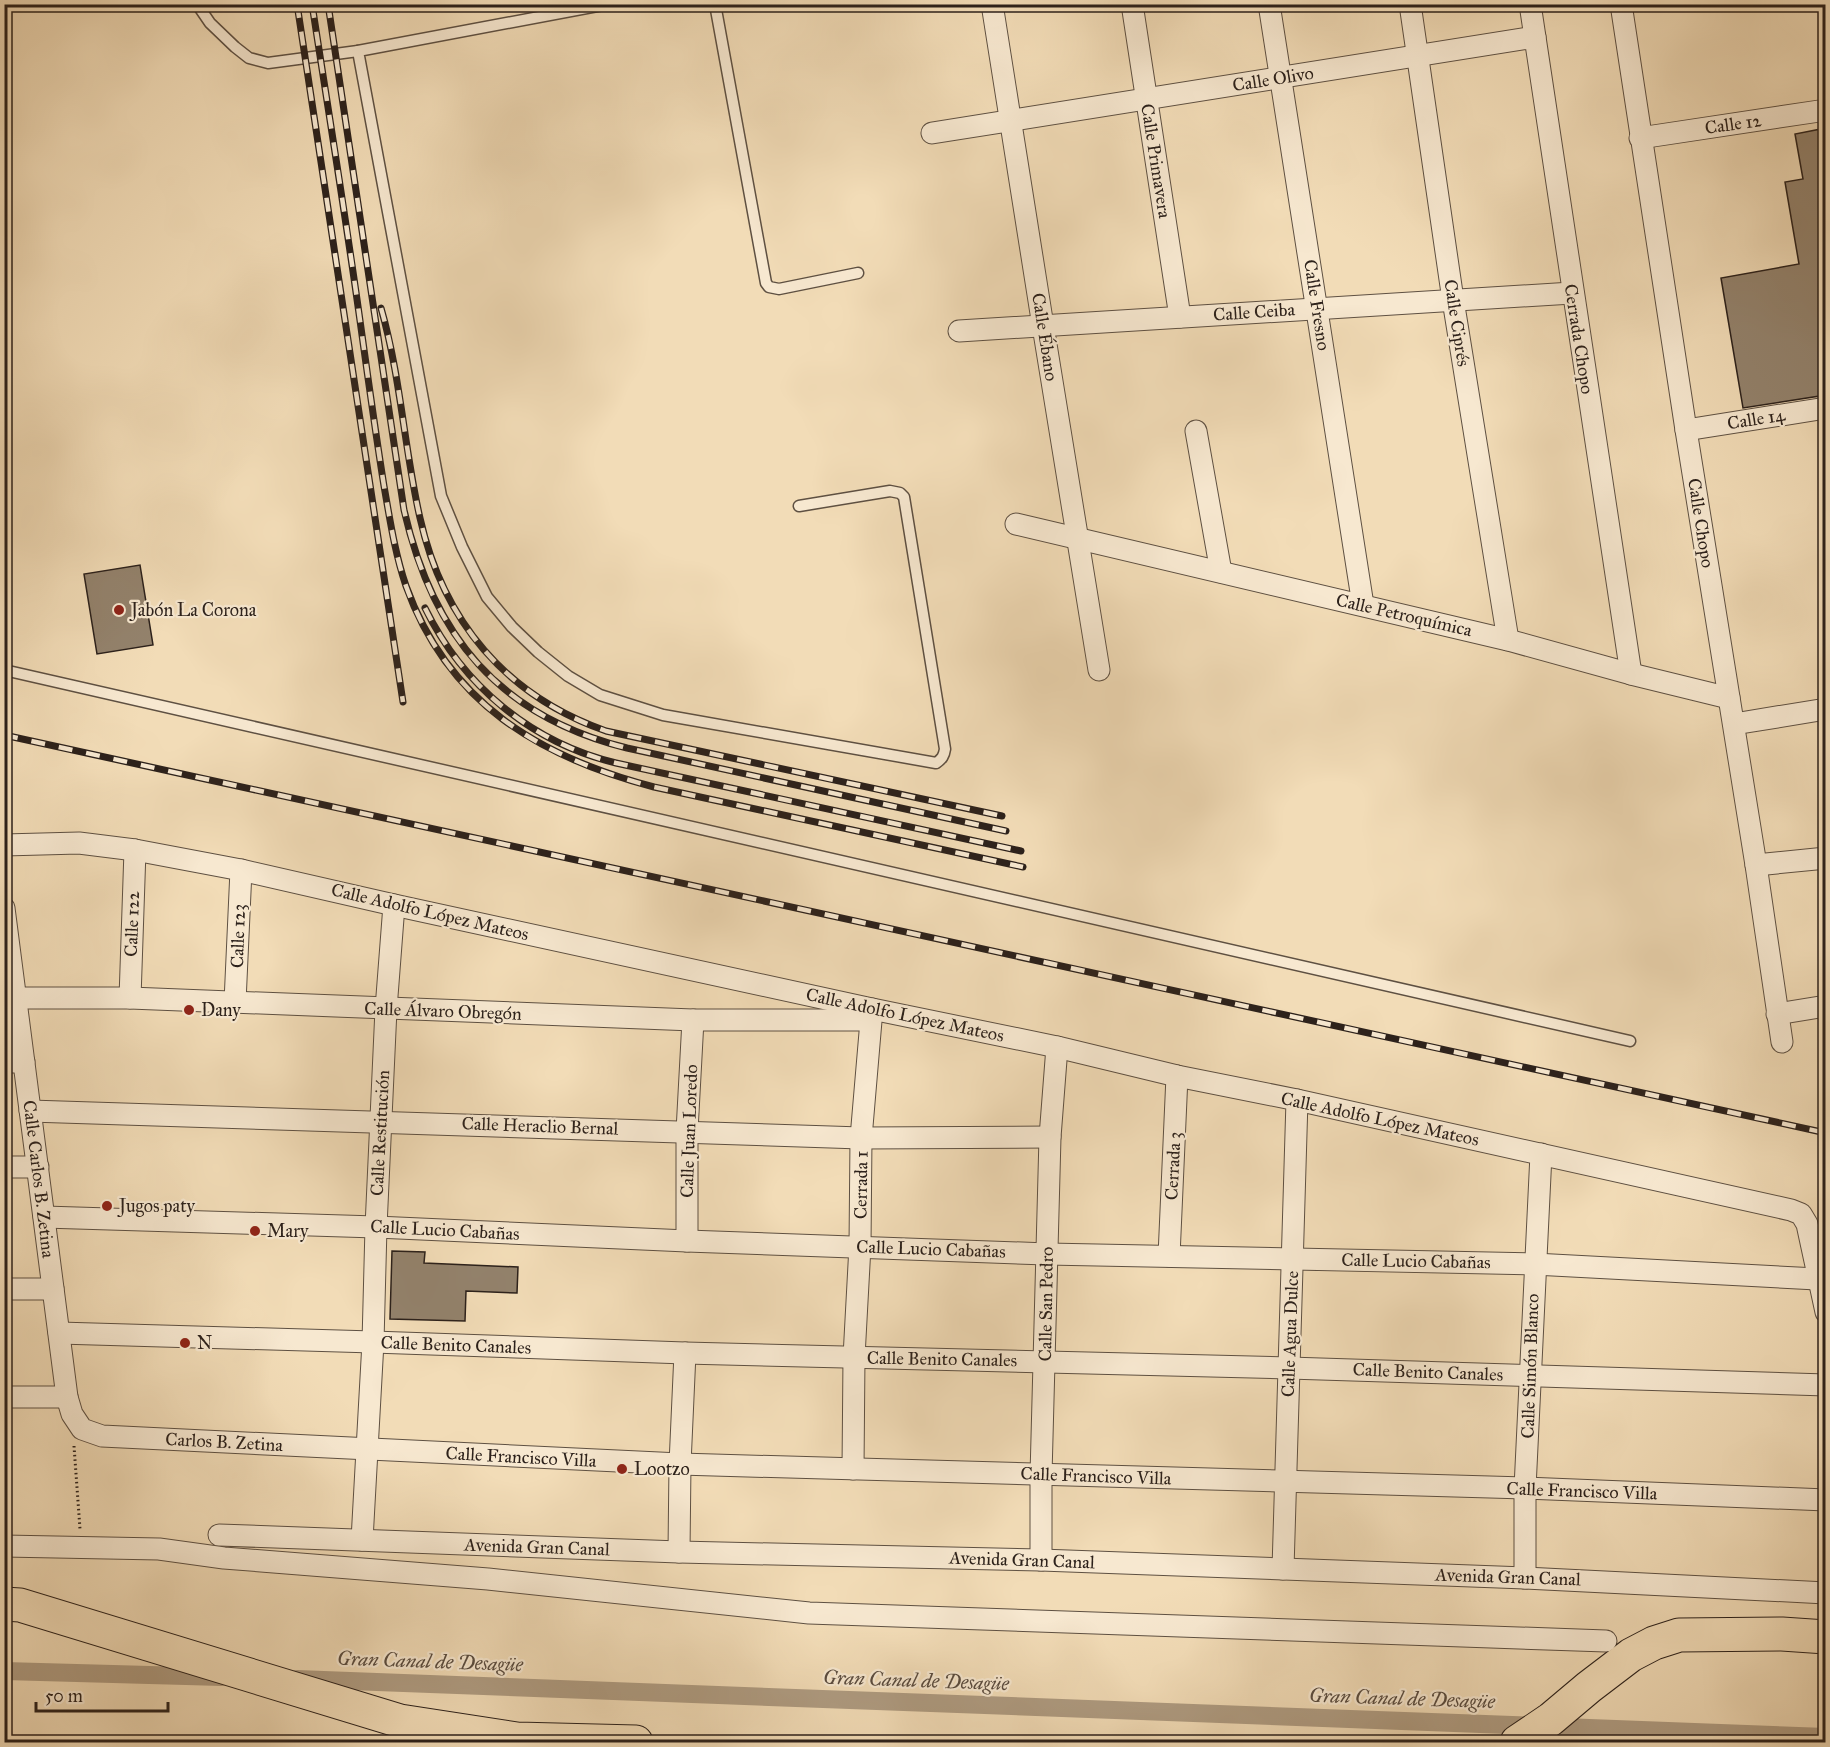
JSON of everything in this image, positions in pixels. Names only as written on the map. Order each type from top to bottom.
[{"type":"highway","points":[[4,1604],[20,1605],[400,1721],[517,1739],[636,1743]]},
{"type":"highway","points":[[4,1623],[18,1623],[289,1709],[407,1743]]},
{"type":"highway","points":[[1517,1743],[1631,1655],[1654,1643],[1679,1635],[1826,1636]]},
{"type":"street","name":"Calle Ébano","points":[[993,4],[1099,670]]},
{"type":"street","name":"Calle Primavera","points":[[1132,4],[1180,317]]},
{"type":"street","name":"Calle Fresno","points":[[1269,4],[1363,606]]},
{"type":"street","name":"Calle Ciprés","points":[[1410,4],[1508,640]]},
{"type":"street","name":"Cerrada Chopo","points":[[1530,4],[1630,674]]},
{"type":"street","name":"Calle Chopo","points":[[1621,4],[1782,1042]]},
{"type":"street","name":"Calle Olivo","points":[[932,133],[1535,37]]},
{"type":"street","name":"Calle 12","points":[[1640,138],[1826,110]]},
{"type":"street","name":"Calle Ceiba","points":[[959,331],[1572,293]]},
{"type":"street","name":"Calle 14","points":[[1686,430],[1826,408]]},
{"type":"street","points":[[1196,431],[1221,572]]},
{"type":"street","name":"Calle Petroquímica","points":[[1016,524],[1508,640],[1630,674],[1729,698]]},
{"type":"street","points":[[1734,724],[1826,709]]},
{"type":"street","name":"Calle Adolfo López Mateos","points":[[4,845],[79,843],[135,850],[241,870],[872,1015],[1057,1047],[1177,1076],[1298,1100],[1791,1210],[1801,1214],[1807,1224],[1817,1279]]},
{"type":"street","name":"Calle 122","points":[[129,998],[135,850]]},
{"type":"street","points":[[1756,865],[1826,858]]},
{"type":"street","name":"Calle 123","points":[[235,1002],[241,870]]},
{"type":"street","name":"Calle Restitución","points":[[362,1540],[373,1342],[386,1009],[394,905]]},
{"type":"street","name":"Calle Carlos B. Zetina","points":[[4,908],[7,952],[16,999],[14,1062],[30,1111],[59,1333],[74,1413]]},
{"type":"street","name":"Calle Álvaro Obregón","points":[[16,999],[129,998],[693,1020],[872,1015]]},
{"type":"street","points":[[1778,1014],[1826,1006]]},
{"type":"street","name":"Cerrada 1","points":[[853,1469],[861,1138],[872,1015]]},
{"type":"street","name":"Calle Juan Loredo","points":[[687,1241],[687,1131],[693,1020]]},
{"type":"street","name":"Calle San Pedro","points":[[1041,1560],[1041,1475],[1050,1137],[1057,1047]]},
{"type":"street","name":"Cerrada 3","points":[[1169,1256],[1177,1076]]},
{"type":"street","name":"Calle Agua Dulce","points":[[1283,1569],[1298,1100]]},
{"type":"street","name":"Calle Heraclio Bernal","points":[[30,1111],[861,1138],[1050,1137]]},
{"type":"street","name":"Calle Simón Blanco","points":[[1525,1578],[1525,1488],[1540,1154]]},
{"type":"street","points":[[4,1167],[38,1167]]},
{"type":"street","name":"Calle Lucio Cabañas","points":[[44,1217],[376,1227],[1047,1254],[1534,1264],[1817,1279]]},
{"type":"street","points":[[1817,1279],[1825,1306]]},
{"type":"street","points":[[4,1289],[53,1289]]},
{"type":"street","name":"Calle Benito Canales","points":[[59,1333],[1826,1385]]},
{"type":"street","points":[[679,1552],[685,1353]]},
{"type":"street","name":"Carlos B. Zetina","points":[[4,1397],[74,1413],[102,1436],[367,1450]]},
{"type":"street","name":"Calle Francisco Villa","points":[[367,1450],[680,1464],[1525,1488],[1826,1500]]},
{"type":"street","name":"Avenida Gran Canal","points":[[219,1535],[679,1552],[1041,1560],[1525,1578],[1826,1593]]},
{"type":"street","points":[[4,1546],[159,1549],[224,1557],[488,1579],[809,1612],[1606,1641]]},
{"type":"lane","points":[[197,4],[210,23],[235,47],[249,58],[268,63],[358,51],[608,4]]},
{"type":"lane","points":[[715,4],[766,283],[769,287],[780,289],[858,273]]},
{"type":"lane","points":[[358,51],[441,496],[462,547],[487,597],[512,627],[538,652],[568,676],[600,695],[663,715],[930,764],[936,763],[941,760],[945,749],[904,497],[890,490],[799,506]]},
{"type":"lane","points":[[4,670],[1630,1041]]},
{"type":"path","points":[[74,1413],[82,1548]]},
{"type":"building","points":[[1826,128],[1826,395],[1743,408],[1721,278],[1799,264],[1785,182],[1803,179],[1795,134]]},
{"type":"building","name":"Jabón La Corona","points":[[140,565],[153,645],[97,654],[84,574]]},
{"type":"building","points":[[392,1251],[425,1252],[424,1263],[518,1267],[517,1293],[466,1291],[465,1321],[390,1319]]},
{"type":"waterway","name":"Gran Canal de Desagüe","points":[[4,1671],[222,1677]]},
{"type":"waterway","name":"Gran Canal de Desagüe","points":[[297,1679],[1826,1737]]},
{"type":"railway","points":[[297,4],[403,702]]},
{"type":"railway","points":[[312,4],[393,537],[406,586],[424,627],[446,663],[473,693],[503,719],[536,741],[612,775],[654,787],[1023,867]]},
{"type":"railway","points":[[328,4],[404,510],[417,555],[433,596],[454,632],[478,664],[508,692],[542,715],[582,734],[627,748],[1006,831]]},
{"type":"railway","points":[[381,308],[393,360],[420,518],[430,555],[445,590],[463,621],[484,650],[509,675],[538,697],[570,716],[606,731],[1002,816]]},
{"type":"railway","points":[[425,608],[459,662],[503,707],[529,726],[585,754],[616,763],[1021,851]]},
{"type":"railway","points":[[4,735],[1826,1133]]},
{"type":"place","name":"Jabón La Corona","points":[[119,610]]},
{"type":"place","name":"Dany","points":[[189,1010]]},
{"type":"place","name":"Jugos paty","points":[[107,1206]]},
{"type":"place","name":"Mary","points":[[255,1231]]},
{"type":"place","name":"N","points":[[185,1343]]},
{"type":"place","name":"Lootzo","points":[[622,1469]]}]
